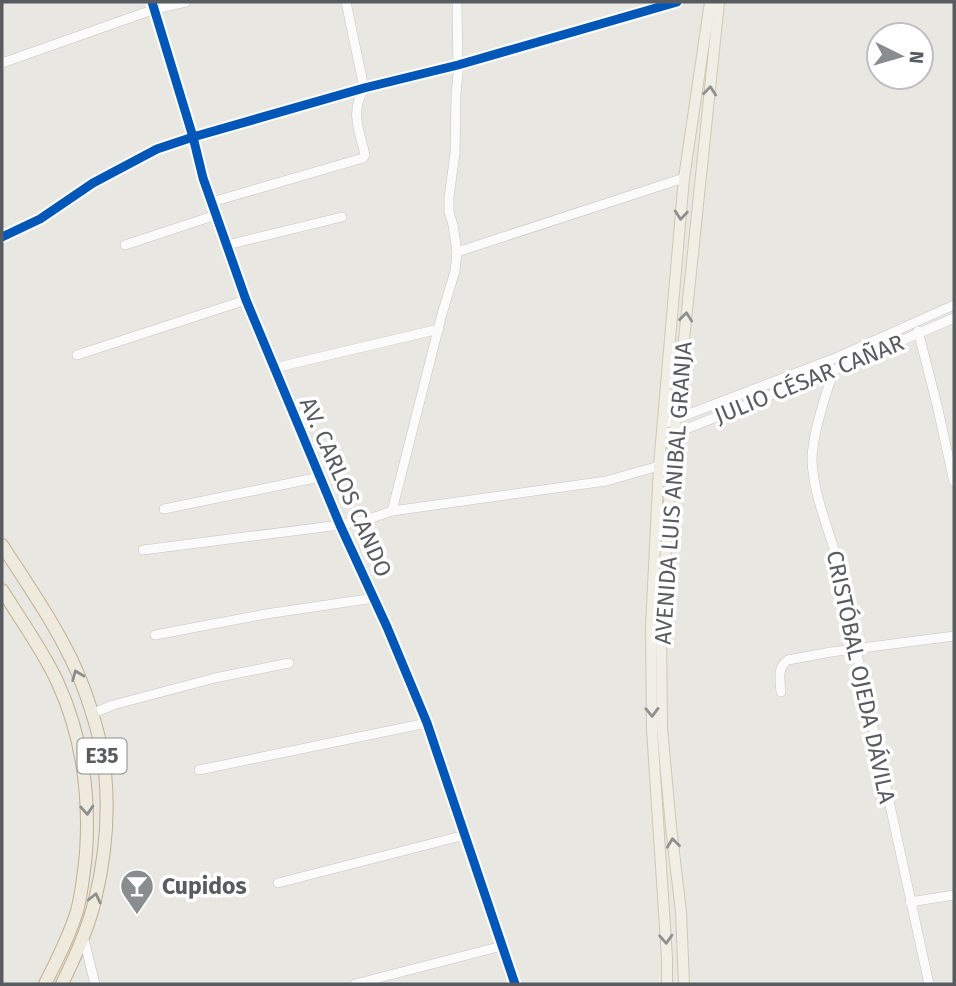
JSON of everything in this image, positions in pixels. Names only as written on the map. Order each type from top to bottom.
[{"type":"highway","name":"E35","points":[[2,545],[65,646],[97,731],[105,771],[103,851],[97,887],[83,936],[62,984]]},
{"type":"highway","name":"E35","points":[[2,590],[57,680],[78,740],[85,781],[88,826],[78,908],[66,943],[45,984]]},
{"type":"main road","name":"AVENIDA LUIS ANIBAL GRANJA","points":[[667,984],[652,729],[651,627],[659,466],[684,178],[710,2]]},
{"type":"main road","name":"AVENIDA LUIS ANIBAL GRANJA","points":[[684,984],[681,912],[662,728],[661,628],[675,420],[719,2]]},
{"type":"street","points":[[2,63],[154,6],[186,2]]},
{"type":"street","points":[[212,202],[365,155],[355,116],[357,100],[364,88],[345,2]]},
{"type":"street","points":[[392,511],[455,271],[457,252],[449,212],[449,197],[455,153],[457,2]]},
{"type":"street","points":[[2,237],[40,219],[93,183],[157,149],[364,88],[458,65],[677,2]]},
{"type":"street","name":"AV. CARLOS CANDO","points":[[154,6],[203,178],[246,300],[427,723],[515,984]]},
{"type":"street","points":[[457,252],[684,178]]},
{"type":"street","points":[[125,245],[216,215]]},
{"type":"street","points":[[227,245],[342,217]]},
{"type":"street","points":[[77,355],[246,300]]},
{"type":"street","name":"JULIO CÉSAR CAÑAR","points":[[663,424],[833,359],[954,305]]},
{"type":"street","name":"JULIO CÉSAR CAÑAR","points":[[662,439],[834,370],[954,318]]},
{"type":"street","points":[[916,323],[954,482]]},
{"type":"street","points":[[274,368],[439,329]]},
{"type":"street","name":"CRISTÓBAL OJEDA DÁVILA","points":[[834,370],[814,444],[812,459],[817,497],[834,549],[929,984]]},
{"type":"street","points":[[143,550],[340,525],[392,511],[607,481],[659,466]]},
{"type":"street","points":[[164,509],[320,477]]},
{"type":"street","points":[[155,635],[374,598]]},
{"type":"street","points":[[781,692],[780,668],[788,660],[954,636]]},
{"type":"street","points":[[91,714],[113,705],[215,678],[289,663]]},
{"type":"street","points":[[199,770],[427,723]]},
{"type":"street","points":[[278,883],[465,835]]},
{"type":"street","points":[[911,902],[954,895]]},
{"type":"street","points":[[83,936],[95,984]]},
{"type":"street","points":[[355,984],[502,946]]},
{"type":"cycle path","points":[[152,2],[203,178],[246,300],[427,723],[515,984]]},
{"type":"cycle path","points":[[2,237],[40,219],[93,183],[157,149],[364,88],[458,65],[677,2]]},
{"type":"place","name":"Cupidos","points":[[137,916]]}]
